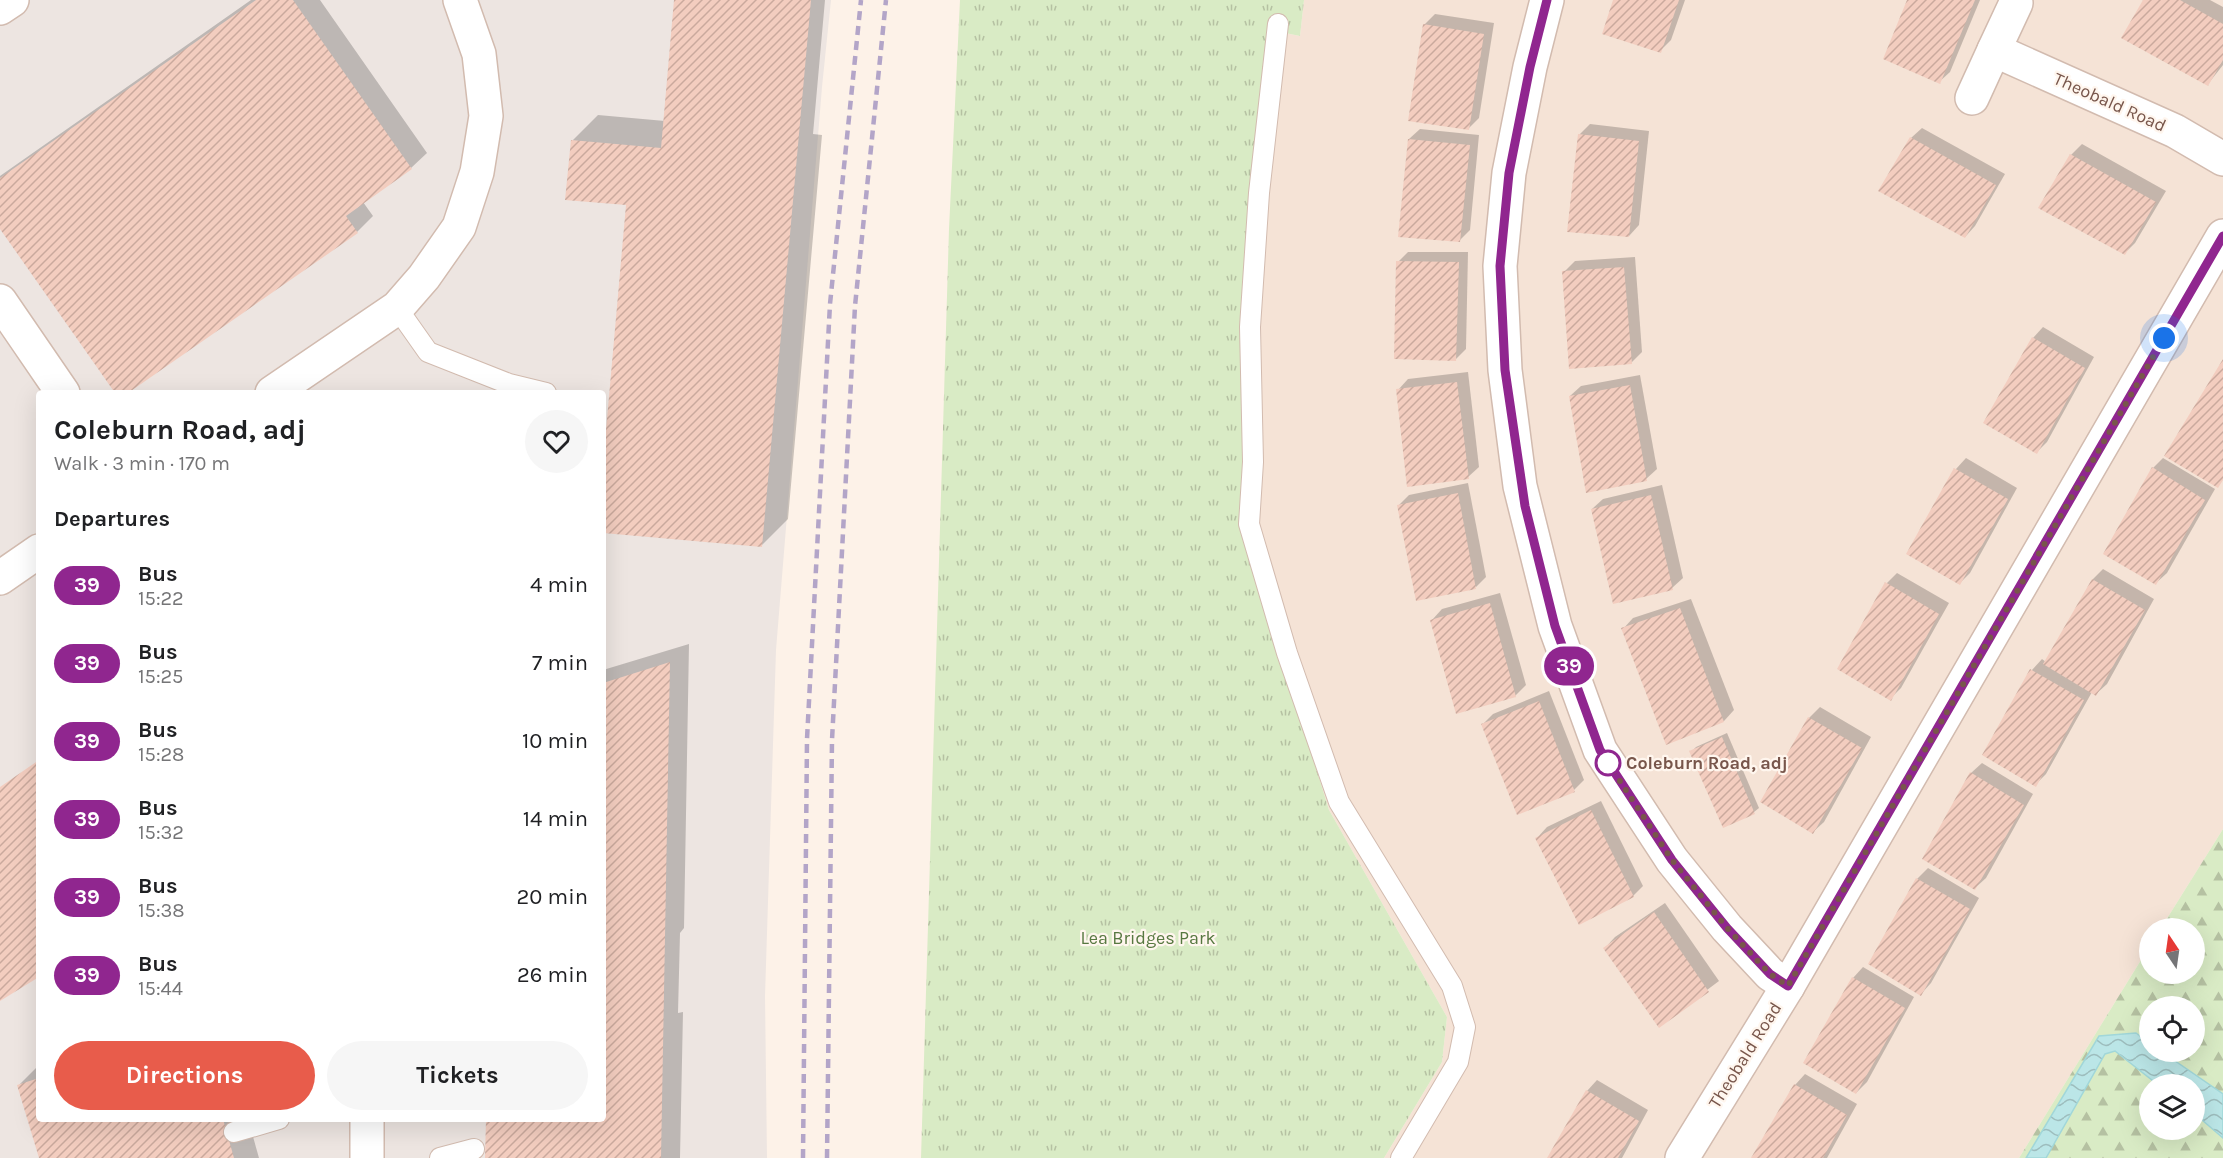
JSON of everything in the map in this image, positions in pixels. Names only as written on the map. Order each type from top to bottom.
[{"type":"street","points":[[0,8],[12,0]]},
{"type":"street","points":[[276,390],[397,308],[424,277],[459,227],[477,172],[486,116],[479,54],[460,0]]},
{"type":"street","points":[[1547,0],[1530,67],[1509,173],[1500,266],[1505,370],[1523,497],[1555,626],[1600,750],[1672,860],[1727,928],[1770,974],[1788,986]]},
{"type":"street","points":[[1972,98],[2016,3]]},
{"type":"street","name":"Theobald Road","points":[[1994,50],[2175,131],[2223,159]]},
{"type":"street","name":"Theobald Road","points":[[1682,1158],[1788,986],[2223,236]]},
{"type":"street","points":[[0,301],[61,390]]},
{"type":"street","points":[[0,578],[36,553]]},
{"type":"street","points":[[367,1122],[367,1158]]},
{"type":"lane","points":[[1278,24],[1259,193],[1250,327],[1253,462],[1249,524],[1287,652],[1339,802],[1452,986],[1465,1027],[1458,1062],[1401,1158]]},
{"type":"lane","points":[[397,308],[428,352],[508,384],[533,390]]},
{"type":"lane","points":[[234,1132],[269,1122]]},
{"type":"lane","points":[[440,1158],[474,1149]]},
{"type":"shaded area","points":[[0,0],[831,0],[776,650],[765,996],[767,1158],[0,1158]]},
{"type":"shaded area","points":[[1304,0],[2223,0],[2223,829],[2167,918],[2139,918],[2139,963],[2019,1158],[1384,1158],[1442,1062],[1447,1017],[1329,810],[1248,546],[1274,31],[1300,36]]},
{"type":"green space","name":"Lea Bridges Park","points":[[960,0],[1304,0],[1300,36],[1275,31],[1248,546],[1329,810],[1447,1017],[1442,1062],[1384,1158],[921,1158],[949,229]]},
{"type":"green space","points":[[2223,829],[2223,1158],[2019,1158],[2139,963],[2139,984],[2205,984],[2205,918],[2167,918]]},
{"type":"water","points":[[2136,1033],[2139,1035],[2139,1062],[2177,1062],[2194,1074],[2144,1074],[2115,1051],[2105,1054],[2046,1158],[2026,1158],[2099,1036]]},
{"type":"water","points":[[2205,1082],[2223,1094],[2223,1138],[2205,1123]]},
{"type":"building","points":[[256,0],[293,0],[412,169],[346,216],[358,233],[132,390],[113,390],[0,229],[0,178]]},
{"type":"building","points":[[674,0],[811,0],[762,547],[606,533],[606,430],[626,205],[565,200],[571,140],[661,148]]},
{"type":"building","points":[[1613,0],[1679,0],[1661,53],[1602,34]]},
{"type":"building","points":[[1907,0],[1975,0],[1940,84],[1883,59]]},
{"type":"building","points":[[2143,0],[2180,0],[2223,24],[2223,60],[2208,86],[2121,38]]},
{"type":"building","points":[[1423,24],[1484,34],[1469,130],[1408,121]]},
{"type":"building","points":[[1578,134],[1639,141],[1629,237],[1567,232]]},
{"type":"building","points":[[1910,137],[1996,185],[1965,238],[1878,191]]},
{"type":"building","points":[[1408,139],[1470,145],[1460,242],[1398,237]]},
{"type":"building","points":[[2070,154],[2156,202],[2125,255],[2038,208]]},
{"type":"building","points":[[1396,261],[1459,262],[1456,361],[1394,359]]},
{"type":"building","points":[[1624,267],[1632,364],[1569,369],[1562,271]]},
{"type":"building","points":[[2032,337],[2085,368],[2037,454],[1983,423]]},
{"type":"building","points":[[2223,359],[2223,480],[2218,488],[2164,456]]},
{"type":"building","points":[[1457,382],[1469,479],[1407,487],[1396,389]]},
{"type":"building","points":[[1630,385],[1647,481],[1586,493],[1569,396]]},
{"type":"building","points":[[2152,467],[2205,500],[2156,585],[2103,554]]},
{"type":"building","points":[[1954,468],[2008,499],[1960,585],[1906,554]]},
{"type":"building","points":[[1458,493],[1476,589],[1416,601],[1397,505]]},
{"type":"building","points":[[1651,495],[1673,590],[1613,604],[1591,509]]},
{"type":"building","points":[[2092,579],[2145,610],[2096,696],[2043,664]]},
{"type":"building","points":[[1885,582],[1939,614],[1891,701],[1837,669]]},
{"type":"building","points":[[1490,603],[1516,697],[1456,714],[1430,620]]},
{"type":"building","points":[[1680,608],[1724,722],[1666,745],[1621,628]]},
{"type":"building","points":[[670,662],[661,1158],[485,1158],[486,1122],[606,1122],[606,682]]},
{"type":"building","points":[[2030,669],[2084,700],[2036,787],[1982,755]]},
{"type":"building","points":[[1539,701],[1575,792],[1517,815],[1481,724]]},
{"type":"building","points":[[1808,717],[1862,748],[1813,834],[1760,802]]},
{"type":"building","points":[[1722,737],[1755,814],[1723,828],[1689,751]]},
{"type":"building","points":[[36,762],[36,979],[0,1001],[0,787]]},
{"type":"building","points":[[1970,772],[2024,805],[1975,890],[1922,859]]},
{"type":"building","points":[[1591,810],[1634,897],[1579,925],[1535,838]]},
{"type":"building","points":[[1916,878],[1970,909],[1921,996],[1868,964]]},
{"type":"building","points":[[1654,912],[1709,992],[1659,1028],[1603,948]]},
{"type":"building","points":[[1852,977],[1905,1008],[1856,1094],[1803,1063]]},
{"type":"building","points":[[36,1079],[36,1122],[224,1122],[234,1158],[39,1158],[17,1085]]},
{"type":"building","points":[[1794,1084],[1847,1115],[1823,1158],[1751,1158]]},
{"type":"building","points":[[1586,1090],[1639,1121],[1618,1158],[1547,1158]]},
{"type":"railway","points":[[803,1158],[807,739],[830,304],[861,0]]},
{"type":"railway","points":[[827,1158],[832,740],[855,306],[886,0]]},
{"type":"bus line","name":"39","points":[[1547,0],[1530,67],[1509,173],[1500,266],[1505,370],[1520,486],[1555,626],[1600,750],[1672,860],[1727,928],[1770,974],[1788,986],[2223,236]]},
{"type":"place","name":"Coleburn Road, adj","points":[[1608,763]]},
{"type":"route","points":[[1608,763],[1672,860],[1727,928],[1770,974],[1788,986],[2164,338]]}]
